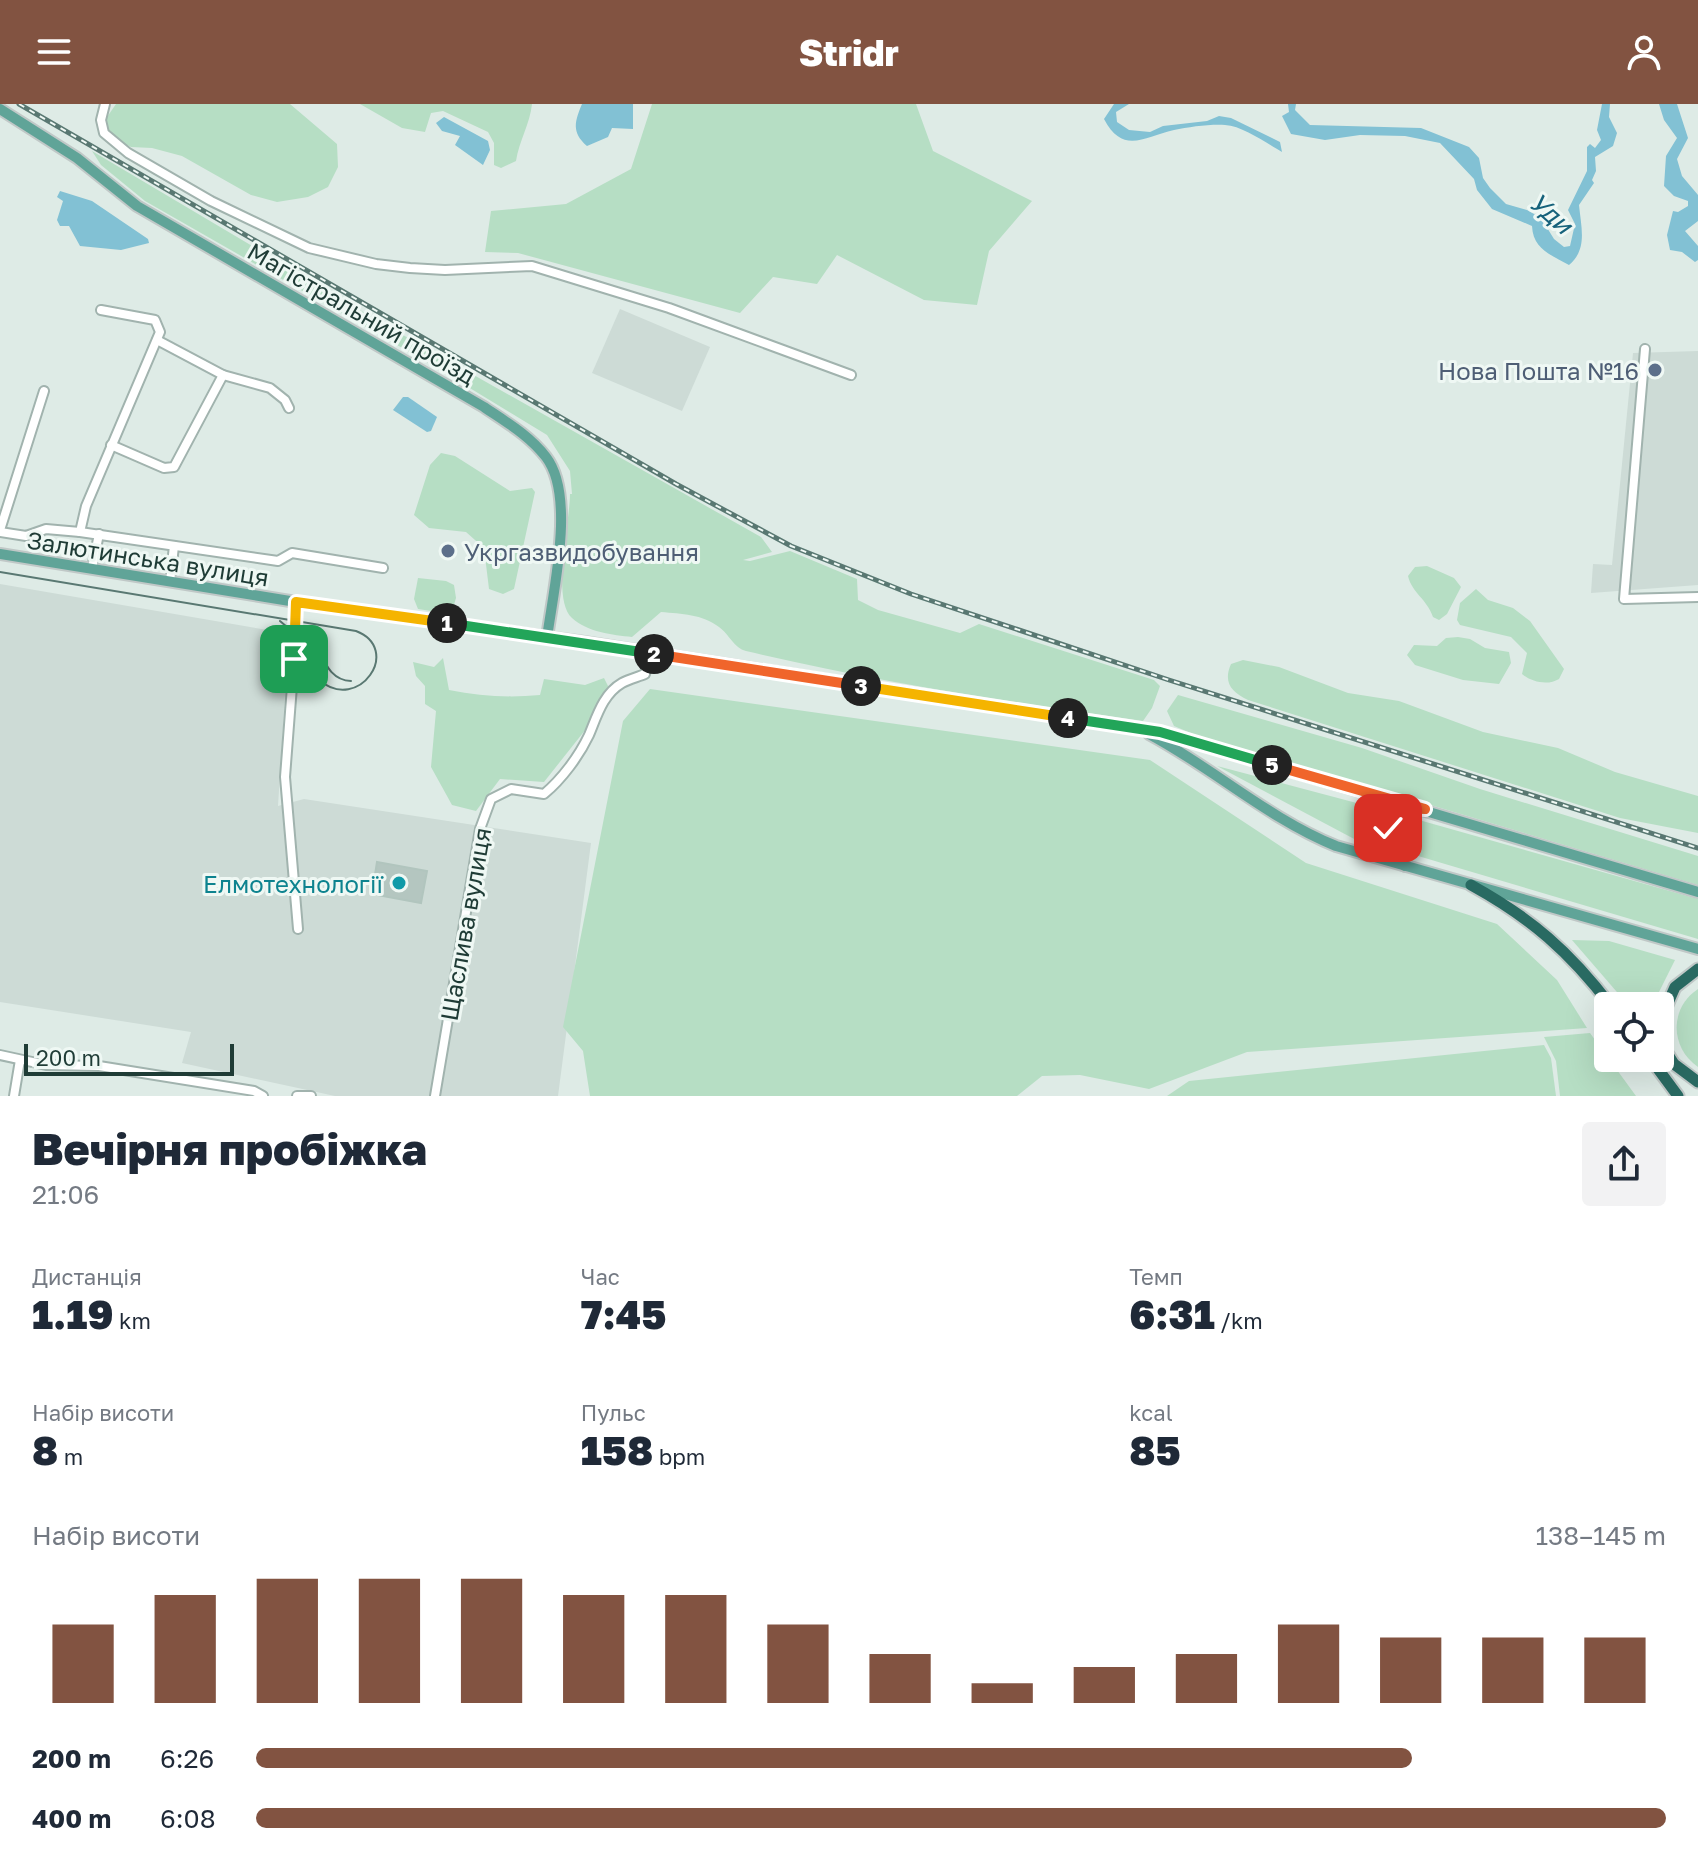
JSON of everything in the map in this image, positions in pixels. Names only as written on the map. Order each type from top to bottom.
[{"type":"highway","points":[[1471,885],[1530,920],[1551,937],[1599,992]]},
{"type":"highway","points":[[1673,992],[1698,969]]},
{"type":"highway","points":[[1674,1064],[1698,1082]]},
{"type":"highway","points":[[1660,1072],[1678,1096]]},
{"type":"main road","points":[[0,109],[10,104]]},
{"type":"main road","name":"Магістральний проїзд","points":[[0,109],[77,158],[137,206],[484,407],[526,435],[548,459],[560,492],[560,526],[547,638]]},
{"type":"main road","name":"Залютинська вулиця","points":[[0,554],[296,602],[1160,732],[1698,892]]},
{"type":"main road","points":[[1143,731],[1177,749],[1313,836],[1343,849],[1698,949]]},
{"type":"main road","points":[[1410,870],[1396,859],[1390,849],[1388,828],[1396,815],[1405,810],[1425,809]]},
{"type":"street","points":[[105,104],[101,120],[104,133],[128,153],[211,201],[309,248],[376,264],[422,269],[532,266],[669,308],[851,375]]},
{"type":"street","points":[[80,532],[86,506],[160,332],[155,320],[101,310]]},
{"type":"street","points":[[157,340],[223,375],[270,388],[285,400],[289,408]]},
{"type":"street","points":[[1645,349],[1624,599],[1698,597]]},
{"type":"street","points":[[111,445],[164,468],[174,467],[223,375]]},
{"type":"street","points":[[44,391],[0,531],[26,536],[46,529],[80,532],[278,561],[292,553],[383,568]]},
{"type":"street","points":[[92,568],[99,534]]},
{"type":"street","points":[[170,582],[174,546]]},
{"type":"street","points":[[296,602],[285,777],[298,929]]},
{"type":"street","name":"Щаслива вулиця","points":[[435,1096],[480,829],[491,799],[511,789],[544,794],[551,789],[588,737],[597,713],[608,696],[621,683],[645,674],[650,653]]},
{"type":"street","points":[[0,1055],[46,1065],[99,1066],[254,1091],[263,1096]]},
{"type":"street","points":[[14,1096],[20,1060]]},
{"type":"street","points":[[297,1096],[311,1096]]},
{"type":"shaded area","points":[[620,309],[710,347],[682,411],[592,373]]},
{"type":"shaded area","points":[[1698,351],[1698,585],[1591,593],[1593,564],[1612,565],[1633,353]]},
{"type":"shaded area","points":[[0,584],[285,633],[287,663],[278,806],[304,799],[591,843],[558,1096],[335,1096],[182,1063],[191,1032],[0,1002]]},
{"type":"green space","points":[[116,104],[290,104],[337,144],[338,167],[328,187],[308,197],[277,202],[251,195],[182,156],[152,148],[131,147],[111,137],[105,120]]},
{"type":"green space","points":[[360,104],[532,104],[516,161],[501,168],[494,165],[494,143],[488,132],[443,111],[431,113],[425,132],[402,128]]},
{"type":"green space","points":[[652,104],[916,104],[933,151],[1032,201],[989,251],[977,305],[924,300],[837,255],[817,284],[773,277],[740,313],[518,253],[485,252],[491,211],[566,204],[631,169]]},
{"type":"green space","points":[[92,151],[387,326],[761,537],[772,552],[743,560],[790,551],[857,579],[858,600],[878,610],[960,633],[979,624],[1154,680],[1160,686],[1152,708],[1143,721],[993,699],[844,672],[746,651],[712,623],[684,614],[661,612],[632,637],[585,627],[572,618],[563,595],[563,559],[572,494],[570,471],[547,435],[432,365],[145,201],[101,165]]},
{"type":"green space","points":[[441,453],[455,456],[510,491],[532,488],[535,492],[514,589],[503,594],[489,589],[484,548],[466,532],[429,528],[414,515],[430,465]]},
{"type":"green space","points":[[1427,566],[1454,578],[1461,587],[1447,614],[1439,620],[1433,617],[1408,576],[1415,567]]},
{"type":"green space","points":[[418,578],[454,585],[456,598],[453,608],[444,613],[418,609],[414,599]]},
{"type":"green space","points":[[1476,589],[1488,600],[1513,608],[1530,621],[1564,669],[1559,679],[1545,683],[1526,677],[1522,674],[1527,653],[1511,637],[1460,625],[1457,620],[1460,603]]},
{"type":"green space","points":[[1446,638],[1470,639],[1485,648],[1509,652],[1511,663],[1499,684],[1463,680],[1415,665],[1407,655],[1414,645],[1437,646]]},
{"type":"green space","points":[[443,658],[449,690],[494,696],[540,695],[544,679],[585,685],[604,678],[608,686],[605,705],[544,782],[500,779],[476,811],[452,805],[431,767],[436,711],[425,704],[425,686],[416,676],[413,662],[434,667]]},
{"type":"green space","points":[[1243,660],[1279,667],[1348,693],[1399,701],[1483,732],[1558,748],[1615,772],[1698,796],[1698,833],[1620,818],[1248,700],[1237,694],[1228,681],[1231,664]]},
{"type":"green space","points":[[650,689],[1150,760],[1306,863],[1497,924],[1557,980],[1587,1028],[1247,1052],[1149,1089],[1080,1075],[1042,1076],[1017,1096],[590,1096],[583,1051],[563,1027],[623,721]]},
{"type":"green space","points":[[1178,695],[1362,748],[1480,789],[1698,856],[1698,885],[1193,734],[1174,726],[1167,711]]},
{"type":"green space","points":[[1217,766],[1383,810],[1373,849]]},
{"type":"green space","points":[[1419,820],[1698,899],[1698,939],[1408,853],[1403,834]]},
{"type":"green space","points":[[1572,940],[1609,941],[1675,960],[1659,992],[1617,992]]},
{"type":"green space","points":[[1698,989],[1698,1067],[1682,1049],[1677,1028],[1682,1007]]},
{"type":"green space","points":[[1590,1033],[1594,1038],[1594,1072],[1618,1072],[1636,1096],[1560,1096],[1556,1061],[1544,1037]]},
{"type":"green space","points":[[1544,1045],[1551,1058],[1556,1096],[1167,1096],[1189,1081]]},
{"type":"water","points":[[582,104],[633,104],[633,129],[612,128],[608,137],[587,146],[578,136],[576,126]]},
{"type":"water","points":[[1114,104],[1129,104],[1116,112],[1117,122],[1129,130],[1150,132],[1163,126],[1207,121],[1219,116],[1231,118],[1280,142],[1282,152],[1247,132],[1225,125],[1186,128],[1135,141],[1127,140],[1111,130],[1104,119]]},
{"type":"water","points":[[1288,104],[1296,104],[1295,110],[1310,125],[1421,128],[1469,147],[1479,158],[1483,178],[1490,188],[1506,204],[1541,218],[1554,239],[1564,247],[1570,246],[1575,224],[1568,210],[1587,171],[1587,147],[1590,144],[1595,148],[1601,140],[1597,130],[1602,104],[1610,104],[1609,117],[1617,133],[1613,146],[1595,157],[1594,183],[1579,205],[1581,245],[1569,265],[1539,246],[1532,226],[1492,209],[1477,190],[1474,179],[1440,143],[1405,136],[1360,135],[1325,140],[1291,134],[1282,116],[1289,112]]},
{"type":"water","points":[[1659,104],[1677,104],[1688,138],[1677,159],[1682,176],[1698,195],[1698,221],[1685,231],[1698,246],[1698,260],[1695,262],[1682,252],[1670,250],[1667,235],[1673,211],[1678,212],[1688,206],[1688,201],[1674,196],[1664,186],[1666,156],[1677,138],[1664,120]]},
{"type":"water","points":[[444,117],[488,141],[490,150],[483,165],[455,145],[460,136],[442,131],[436,123]]},
{"type":"water","points":[[60,191],[92,201],[148,239],[149,243],[121,250],[80,246],[69,226],[60,226],[57,220],[63,201],[57,197]]},
{"type":"water","points":[[403,397],[408,397],[437,417],[431,431],[427,432],[393,410]]},
{"type":"building","name":"Елмотехнології","points":[[377,862],[427,871],[421,903],[372,894]]},
{"type":"tram line","points":[[0,572],[356,631],[370,640],[376,651],[370,675],[361,684],[348,689],[334,688],[319,680],[305,662],[287,627],[280,621]]},
{"type":"tram line","points":[[292,624],[310,636],[332,673],[340,679],[351,681]]},
{"type":"railway","points":[[19,104],[676,484],[791,546],[911,594],[1169,680],[1698,848]]},
{"type":"place","name":"Нова Пошта №16","points":[[1655,370]]},
{"type":"place","name":"Укргазвидобування","points":[[448,551]]},
{"type":"place","name":"Елмотехнології","points":[[399,883]]},
{"type":"route","points":[[294,659],[296,602],[584,642],[1160,732],[1425,809],[1405,810],[1396,815],[1388,828]]},
{"type":"water label","name":"Уди","points":[[1551,213]]}]
